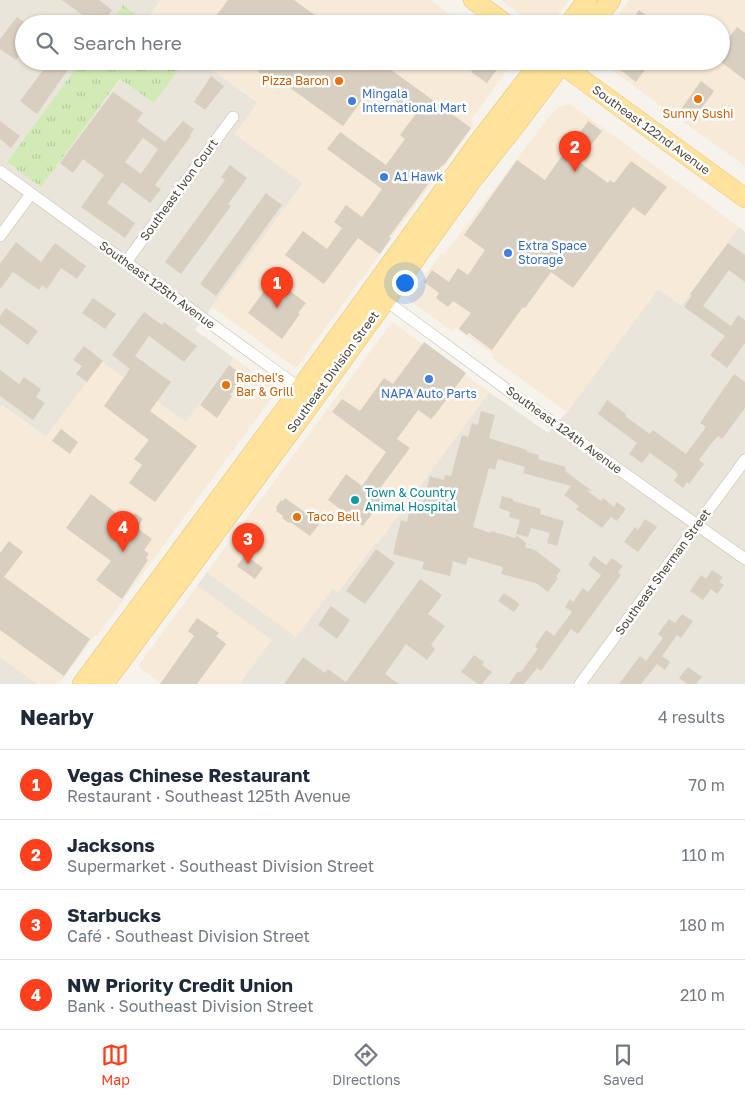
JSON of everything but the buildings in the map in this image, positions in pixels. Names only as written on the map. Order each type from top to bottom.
[{"type":"main road","points":[[473,0],[494,15]]},
{"type":"main road","points":[[576,15],[587,0]]},
{"type":"main road","points":[[599,15],[611,0]]},
{"type":"main road","name":"Southeast Division Street","points":[[104,684],[307,394],[384,272],[476,144],[534,70]]},
{"type":"main road","name":"Southeast Division Street","points":[[82,684],[307,394],[385,300],[555,70]]},
{"type":"main road","name":"Southeast 122nd Avenue","points":[[572,70],[745,198]]},
{"type":"main road","points":[[384,272],[382,284],[385,300]]},
{"type":"street","name":"Southeast Ivon Court","points":[[126,262],[233,117]]},
{"type":"street","name":"Southeast 125th Avenue","points":[[0,171],[307,394]]},
{"type":"street","points":[[0,236],[31,194]]},
{"type":"street","name":"Southeast 124th Avenue","points":[[385,300],[524,402],[745,559]]},
{"type":"street","name":"Southeast Sherman Street","points":[[580,684],[745,460]]},
{"type":"shaded area","points":[[0,0],[161,0],[150,15],[137,15],[123,5],[116,15],[15,15],[15,70],[74,70],[7,162],[41,186],[121,79],[154,103],[178,70],[213,70],[258,103],[235,134],[303,183],[195,330],[234,358],[186,422],[102,362],[46,437],[2,405],[0,407]]},
{"type":"shaded area","points":[[161,0],[430,0],[451,15],[150,15]]},
{"type":"shaded area","points":[[501,0],[569,0],[558,15],[521,15]]},
{"type":"shaded area","points":[[629,0],[745,0],[745,166],[612,70],[730,70],[730,15],[618,15]]},
{"type":"shaded area","points":[[214,70],[507,70],[471,120],[473,127],[296,368],[212,307],[303,183],[235,134],[258,102]]},
{"type":"shaded area","points":[[570,104],[739,227],[681,305],[658,289],[567,412],[492,358],[494,355],[456,328],[453,332],[408,299],[441,254],[444,255],[548,118],[559,107]]},
{"type":"shaded area","points":[[739,227],[745,232],[745,684],[239,684],[271,640],[197,586],[207,572],[296,637],[333,588],[338,592],[375,543],[377,544],[489,392],[548,433],[567,412],[658,289],[681,305]]},
{"type":"shaded area","points":[[392,322],[489,392],[377,544],[374,543],[338,592],[333,588],[296,637],[207,572]]},
{"type":"shaded area","points":[[234,358],[278,389],[97,636],[95,635],[59,684],[37,684],[0,657],[1,405],[46,437],[102,362],[186,422]]},
{"type":"shaded area","points":[[197,586],[272,640],[239,684],[162,684],[138,666]]},
{"type":"shaded area","points":[[0,656],[38,684],[0,684]]},
{"type":"green space","points":[[123,5],[137,15],[116,15]]},
{"type":"green space","points":[[74,70],[178,70],[154,103],[120,79],[41,187],[7,162]]},
{"type":"place","name":"Pizza Baron","points":[[339,81]]},
{"type":"place","name":"Sunny Sushi","points":[[698,99]]},
{"type":"place","name":"Mingala International Mart","points":[[352,101]]},
{"type":"place","name":"Jacksons","points":[[575,172]]},
{"type":"place","name":"A1 Hawk","points":[[384,177]]},
{"type":"place","name":"Extra Space Storage","points":[[508,253]]},
{"type":"place","name":"Vegas Chinese Restaurant","points":[[277,308]]},
{"type":"place","name":"NAPA Auto Parts","points":[[429,379]]},
{"type":"place","name":"Rachel's Bar & Grill","points":[[226,385]]},
{"type":"place","name":"Town & Country Animal Hospital","points":[[355,500]]},
{"type":"place","name":"Taco Bell","points":[[297,517]]},
{"type":"place","name":"NW Priority Credit Union","points":[[123,552]]},
{"type":"place","name":"Starbucks","points":[[248,564]]}]
